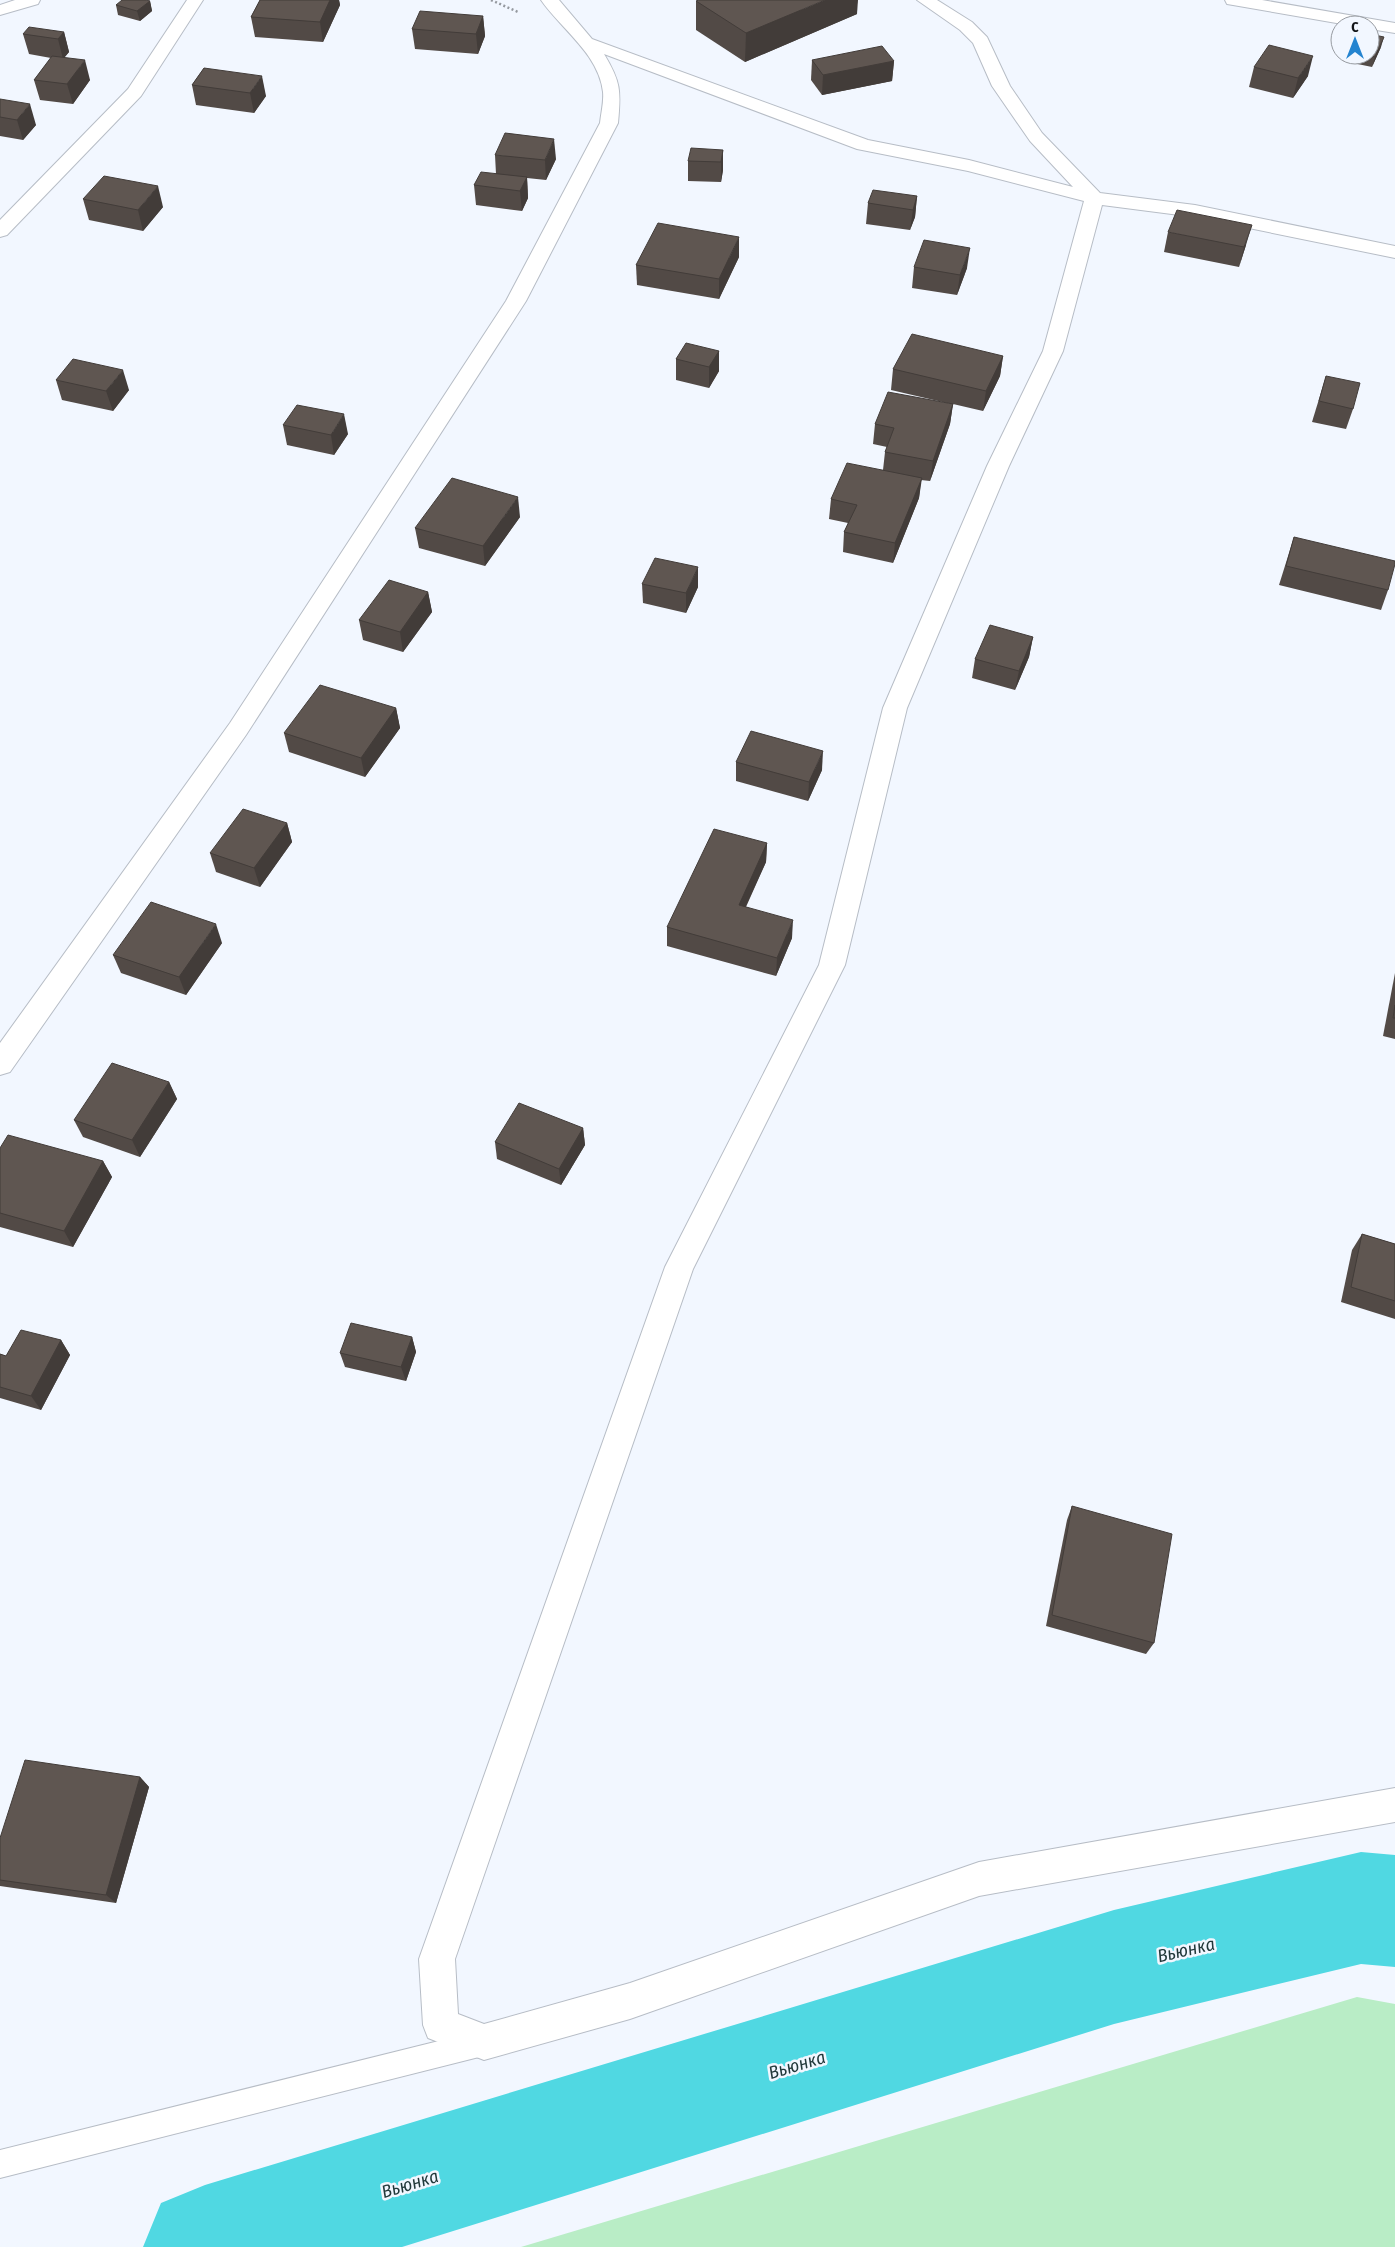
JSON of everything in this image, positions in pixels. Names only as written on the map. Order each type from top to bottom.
[{"type":"street","points":[[0,10],[32,0]]},
{"type":"street","points":[[0,231],[135,92],[195,0]]},
{"type":"street","points":[[0,1064],[238,729],[516,301],[609,123],[612,91],[589,44],[549,0]]},
{"type":"street","points":[[925,0],[966,26],[981,41],[1001,86],[1036,137],[1094,198]]},
{"type":"street","points":[[1233,0],[1395,28]]},
{"type":"street","points":[[589,44],[863,145],[969,166],[1094,198],[1195,210],[1395,252]]},
{"type":"street","points":[[1094,198],[1053,351],[998,466],[894,708],[832,965],[680,1267],[437,1959],[442,2024],[484,2042],[630,2001],[979,1878],[1395,1805]]},
{"type":"lane","points":[[0,2164],[484,2042]]},
{"type":"green space","points":[[1357,1997],[1395,2004],[1395,2247],[521,2247]]},
{"type":"building","points":[[122,0],[150,1],[137,11],[116,5]]},
{"type":"building","points":[[260,0],[330,0],[320,22],[251,17]]},
{"type":"building","points":[[825,0],[746,33],[696,1]]},
{"type":"building","points":[[420,11],[483,16],[476,34],[412,29]]},
{"type":"building","points":[[29,27],[64,32],[58,39],[23,34]]},
{"type":"building","points":[[1380,36],[1384,37],[1380,46]]},
{"type":"building","points":[[1269,45],[1313,56],[1298,78],[1254,67]]},
{"type":"building","points":[[882,46],[894,61],[823,75],[812,60]]},
{"type":"building","points":[[52,56],[85,60],[67,84],[34,80]]},
{"type":"building","points":[[204,68],[262,76],[250,93],[192,85]]},
{"type":"building","points":[[0,99],[30,104],[17,120],[0,117]]},
{"type":"building","points":[[505,133],[554,139],[545,160],[495,155]]},
{"type":"building","points":[[691,148],[723,150],[721,162],[688,161]]},
{"type":"building","points":[[481,172],[527,177],[520,191],[474,185]]},
{"type":"building","points":[[104,176],[158,186],[138,210],[83,199]]},
{"type":"building","points":[[873,190],[917,196],[913,210],[868,203]]},
{"type":"building","points":[[1177,210],[1252,225],[1244,247],[1168,232]]},
{"type":"building","points":[[658,223],[739,237],[719,279],[636,265]]},
{"type":"building","points":[[924,240],[970,248],[960,275],[914,267]]},
{"type":"building","points":[[912,334],[1003,356],[986,391],[893,369]]},
{"type":"building","points":[[686,343],[719,351],[709,367],[676,359]]},
{"type":"building","points":[[73,359],[123,370],[106,391],[56,380]]},
{"type":"building","points":[[1326,376],[1360,383],[1353,409],[1319,401]]},
{"type":"building","points":[[888,392],[953,404],[933,461],[885,452],[894,428],[875,424]]},
{"type":"building","points":[[297,405],[344,414],[331,435],[283,425]]},
{"type":"building","points":[[847,463],[922,478],[895,543],[844,532],[857,505],[831,499]]},
{"type":"building","points":[[452,478],[518,497],[483,546],[415,528]]},
{"type":"building","points":[[1294,537],[1395,561],[1388,590],[1286,566]]},
{"type":"building","points":[[655,558],[698,567],[686,593],[642,584]]},
{"type":"building","points":[[389,580],[428,592],[400,632],[359,620]]},
{"type":"building","points":[[990,625],[1033,637],[1019,671],[975,659]]},
{"type":"building","points":[[320,685],[396,708],[361,758],[284,733]]},
{"type":"building","points":[[751,731],[823,751],[809,782],[736,762]]},
{"type":"building","points":[[243,809],[287,823],[254,868],[210,853]]},
{"type":"building","points":[[714,829],[767,843],[739,905],[793,920],[777,958],[667,927]]},
{"type":"building","points":[[151,902],[216,924],[179,977],[113,955]]},
{"type":"building","points":[[112,1063],[169,1082],[132,1140],[74,1120]]},
{"type":"building","points":[[519,1103],[583,1128],[559,1169],[495,1142]]},
{"type":"building","points":[[8,1135],[103,1161],[64,1231],[0,1213],[0,1148]]},
{"type":"building","points":[[1362,1234],[1395,1244],[1395,1301],[1351,1287]]},
{"type":"building","points":[[351,1323],[412,1337],[401,1367],[340,1353]]},
{"type":"building","points":[[21,1330],[61,1340],[31,1396],[0,1387],[0,1354],[6,1356]]},
{"type":"building","points":[[1072,1506],[1172,1534],[1154,1643],[1052,1615]]},
{"type":"building","points":[[25,1760],[140,1777],[106,1895],[0,1880],[0,1838]]},
{"type":"waterway","name":"Вьюнка","points":[[205,2247],[1114,1967],[1361,1908],[1395,1911]]}]
